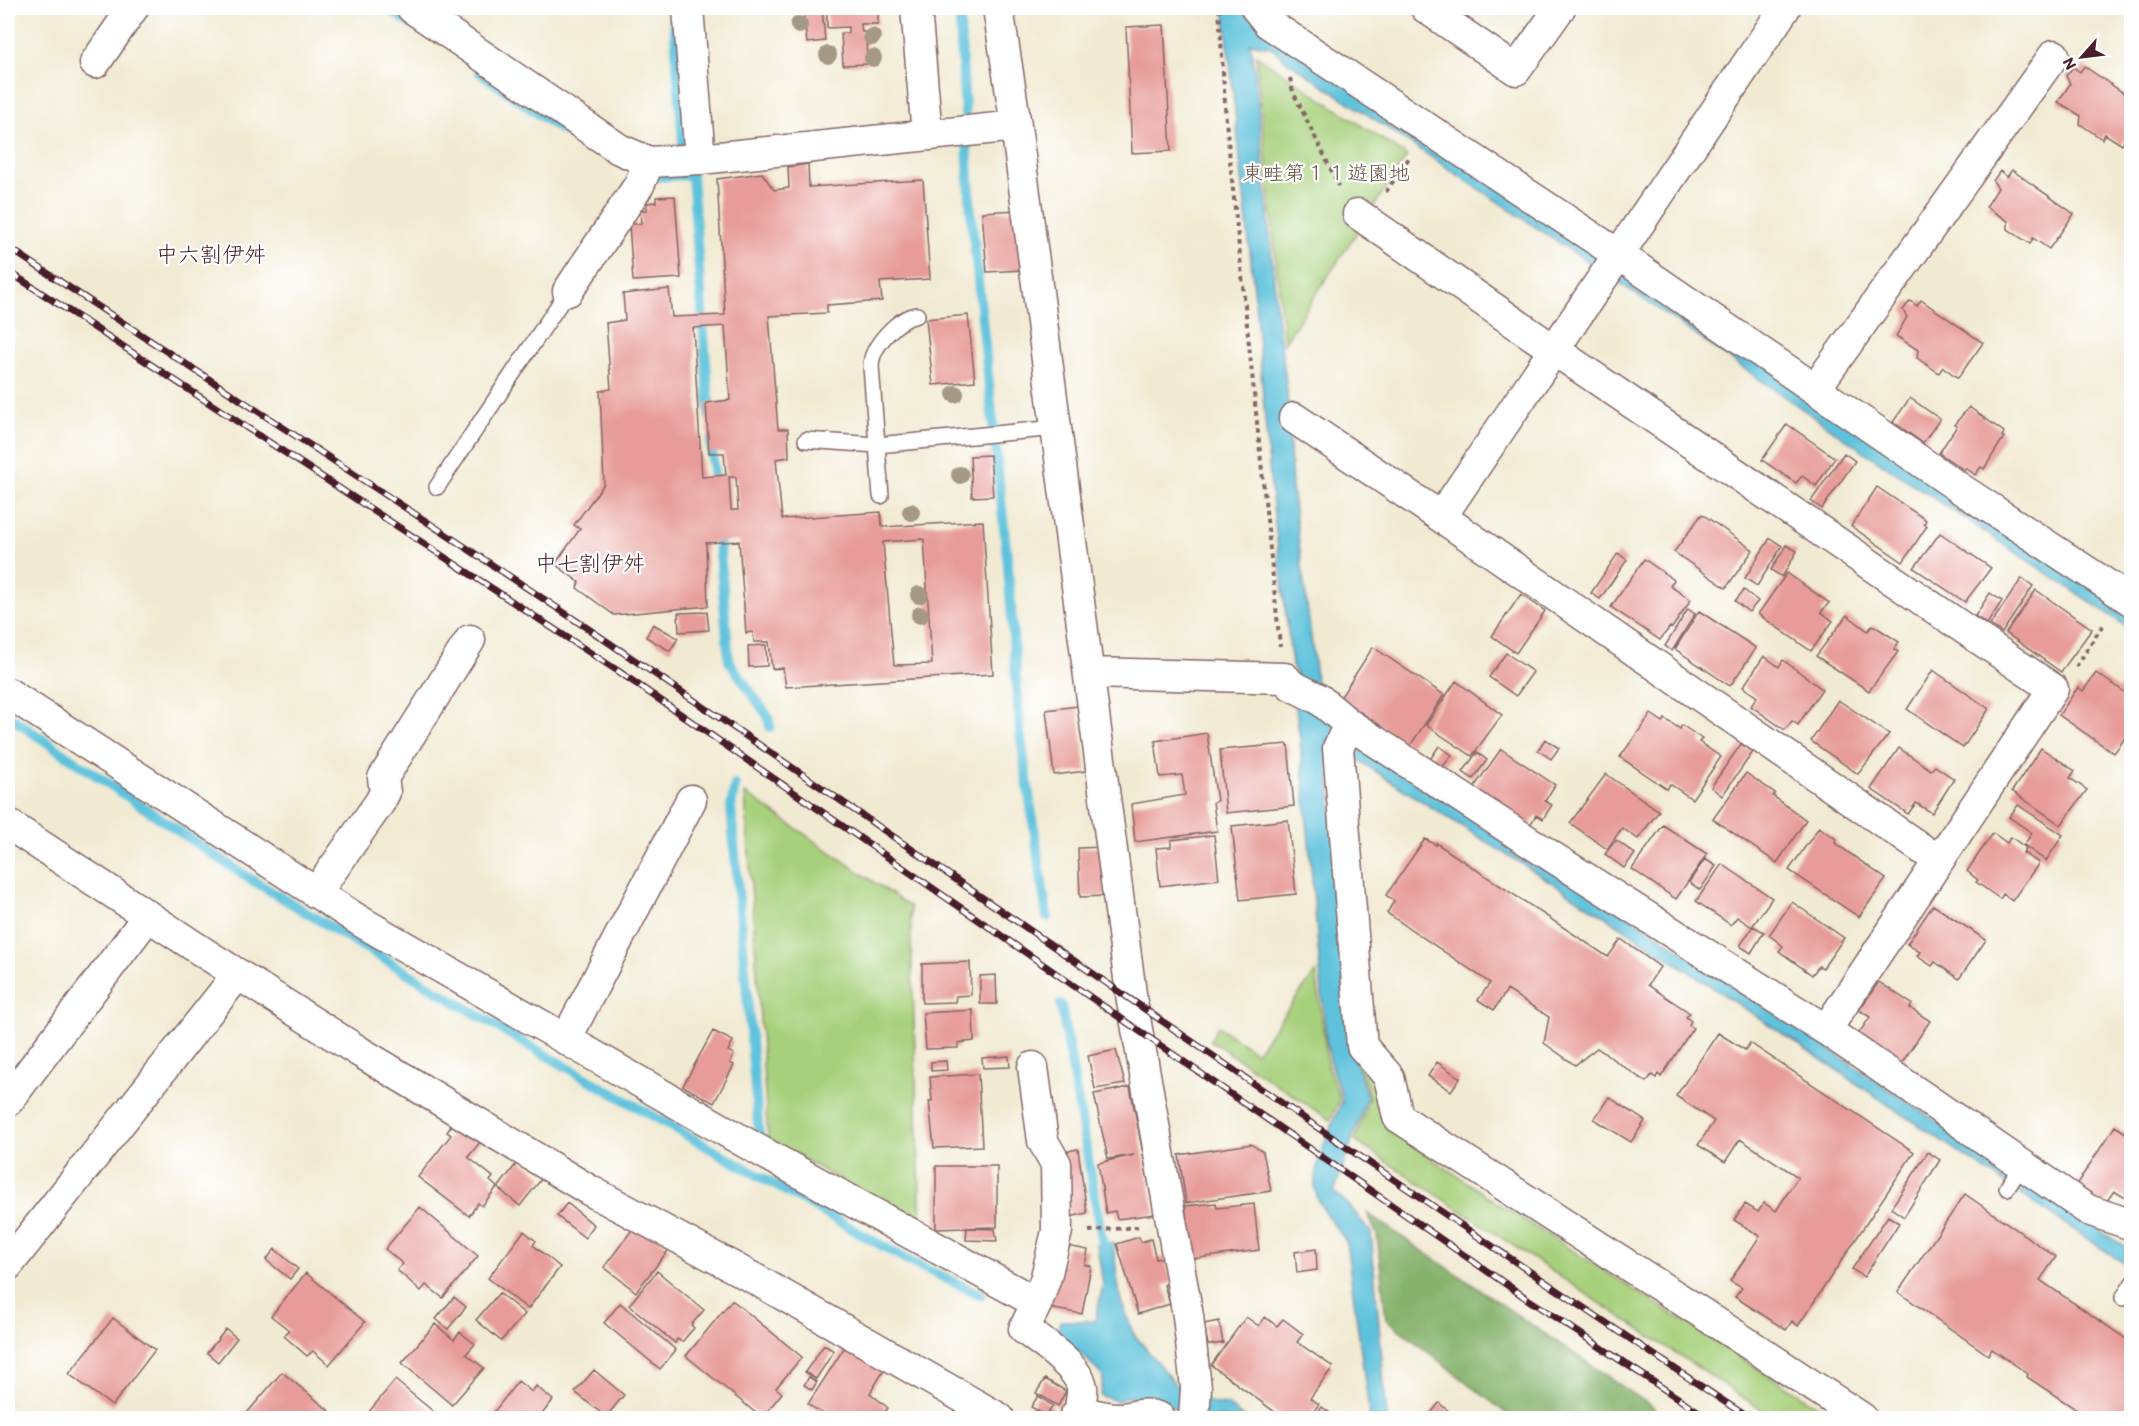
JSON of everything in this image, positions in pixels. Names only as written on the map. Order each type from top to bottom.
[{"type":"street","points":[[95,63],[133,8]]},
{"type":"street","points":[[412,8],[619,149],[667,165],[1016,126]]},
{"type":"street","points":[[568,291],[667,165],[688,8]]},
{"type":"street","points":[[915,8],[927,135]]},
{"type":"street","points":[[998,8],[1016,126],[1134,1010],[1188,1316],[1194,1408]]},
{"type":"street","points":[[1256,8],[1268,23],[1612,264],[1815,389],[1958,487],[2132,601]]},
{"type":"street","points":[[1426,8],[1516,70],[1560,8]]},
{"type":"street","points":[[1441,517],[1785,8]]},
{"type":"street","points":[[1815,389],[2054,55]]},
{"type":"street","points":[[1363,217],[1554,350],[2053,689],[1826,1030]]},
{"type":"street","points":[[1294,418],[1938,860]]},
{"type":"street","points":[[316,893],[380,802],[385,792],[383,778],[470,640]]},
{"type":"street","points":[[1090,673],[1288,681],[1319,699],[1345,733],[1551,856],[1826,1030],[2017,1174],[2088,1210],[2132,1226]]},
{"type":"street","points":[[8,693],[360,921],[762,1152],[1037,1303]]},
{"type":"street","points":[[1345,733],[1362,1046],[1389,1077],[1398,1117],[1862,1419]]},
{"type":"street","points":[[566,1039],[691,800]]},
{"type":"street","points":[[8,824],[360,1052],[589,1190],[755,1279],[999,1419]]},
{"type":"street","points":[[8,1101],[148,916]]},
{"type":"street","points":[[8,1265],[238,974]]},
{"type":"street","points":[[1033,1067],[1043,1141],[1056,1164],[1057,1231],[1037,1303],[1024,1329],[1056,1354],[1077,1375],[1090,1415],[1137,1414],[1152,1415],[1160,1419]]},
{"type":"lane","points":[[437,487],[568,291]]},
{"type":"lane","points":[[881,496],[872,356],[879,343],[897,326],[917,315]]},
{"type":"lane","points":[[806,440],[877,445],[1056,428]]},
{"type":"lane","points":[[2123,1298],[2132,1284]]},
{"type":"path","points":[[1219,8],[1226,121],[1277,627],[1288,681]]},
{"type":"path","points":[[1288,70],[1293,92],[1314,137],[1341,189],[1363,217],[1412,153]]},
{"type":"path","points":[[2053,689],[2067,682],[2105,621]]},
{"type":"path","points":[[1085,1231],[1108,1231]]},
{"type":"green space","name":"東畦第１１遊園地","points":[[1256,55],[1407,156],[1284,343]]},
{"type":"green space","points":[[745,793],[910,907],[921,1226],[768,1139]]},
{"type":"green space","points":[[1316,972],[1328,1067],[1340,1099],[1330,1120],[1210,1040],[1218,1026],[1256,1052]]},
{"type":"green space","points":[[1356,1053],[1373,1074],[1388,1129],[1510,1211],[1836,1418],[1774,1418],[1355,1141],[1369,1097]]},
{"type":"green space","points":[[1367,1213],[1669,1418],[1512,1418],[1386,1319],[1377,1235]]},
{"type":"water","points":[[1224,8],[1244,8],[2131,614],[2131,629],[1863,451],[1639,296],[1284,59],[1272,47],[1250,43],[1255,72],[1278,324],[1287,390],[1292,489],[1315,668],[1317,707],[2131,1251],[2131,1268],[1667,957],[1327,739],[1350,1042],[1367,1097],[1334,1192],[1348,1204],[1371,1233],[1387,1418],[1370,1418],[1346,1241],[1321,1206],[1315,1184],[1319,1159],[1343,1099],[1332,1069],[1326,1038],[1296,710],[1296,674],[1292,665],[1271,489],[1254,289]]},
{"type":"water","points":[[1097,1243],[1113,1243],[1120,1298],[1133,1333],[1179,1389],[1212,1403],[1227,1405],[1245,1418],[1201,1418],[1150,1399],[1126,1397],[1118,1401],[1101,1396],[1103,1377],[1085,1357],[1056,1336],[1060,1321],[1095,1321],[1103,1285]]},
{"type":"building","points":[[803,8],[822,8],[825,41],[807,43]]},
{"type":"building","points":[[827,8],[878,8],[878,24],[861,24],[862,32],[866,32],[867,64],[843,65],[841,33],[848,33],[848,27],[827,28]]},
{"type":"building","points":[[1164,25],[1171,151],[1132,153],[1126,27]]},
{"type":"building","points":[[2084,66],[2132,99],[2132,131],[2122,145],[2105,134],[2102,139],[2080,124],[2081,116],[2058,102],[2070,84],[2066,76],[2073,67],[2080,72]]},
{"type":"building","points":[[808,164],[809,187],[923,180],[930,279],[880,282],[882,301],[827,305],[827,313],[769,316],[778,429],[788,429],[789,457],[776,459],[782,519],[881,512],[882,527],[983,521],[993,674],[786,687],[783,668],[772,669],[769,642],[754,642],[753,632],[746,633],[739,541],[706,543],[708,606],[614,615],[577,588],[579,582],[555,564],[580,529],[574,525],[604,484],[600,391],[611,389],[606,323],[625,320],[623,294],[669,289],[672,317],[725,315],[717,179],[762,173],[774,190],[789,188],[788,167]],"holes":[[[725,326],[730,400],[706,403],[709,453],[724,453],[726,475],[702,477],[693,328]],[[729,477],[736,477],[738,510],[731,510]],[[924,539],[932,664],[894,665],[883,542]]]},
{"type":"building","points":[[2012,170],[2074,214],[2049,249],[2033,238],[2030,244],[2008,229],[2008,221],[1986,207],[1998,188],[1993,181],[2000,171],[2007,177]]},
{"type":"building","points":[[675,196],[681,278],[633,281],[629,224],[641,224],[640,210],[647,210],[647,203],[656,202],[656,197]]},
{"type":"building","points":[[1018,210],[1022,270],[987,272],[982,212]]},
{"type":"building","points":[[1921,300],[1983,343],[1958,378],[1943,367],[1939,373],[1917,358],[1918,350],[1896,336],[1907,317],[1903,310],[1910,301],[1917,306]]},
{"type":"building","points":[[968,315],[975,381],[933,385],[926,319]]},
{"type":"building","points":[[1910,398],[1940,419],[1923,443],[1893,422]]},
{"type":"building","points":[[1969,407],[2004,432],[2002,436],[2004,437],[1984,469],[1981,467],[1975,475],[1939,453],[1957,426],[1954,425]]},
{"type":"building","points":[[1787,424],[1835,458],[1816,486],[1802,476],[1796,483],[1762,460]]},
{"type":"building","points":[[1844,453],[1855,461],[1822,509],[1811,501]]},
{"type":"building","points":[[990,455],[993,496],[972,497],[970,456]]},
{"type":"building","points":[[1877,487],[1926,520],[1924,524],[1927,526],[1903,562],[1851,526]]},
{"type":"building","points":[[1702,514],[1753,550],[1726,588],[1674,552]]},
{"type":"building","points":[[1940,533],[1991,568],[1965,602],[1914,568]]},
{"type":"building","points":[[1770,538],[1782,546],[1757,586],[1745,578]]},
{"type":"building","points":[[1786,545],[1797,551],[1782,577],[1771,570]]},
{"type":"building","points":[[1618,553],[1627,560],[1600,599],[1591,593]]},
{"type":"building","points":[[1644,559],[1674,580],[1670,586],[1691,600],[1672,628],[1670,627],[1660,640],[1611,607]]},
{"type":"building","points":[[1787,573],[1829,603],[1821,612],[1833,621],[1811,651],[1758,614]]},
{"type":"building","points":[[2022,578],[2033,586],[2002,633],[1990,625]]},
{"type":"building","points":[[1744,590],[1758,601],[1749,612],[1735,601]]},
{"type":"building","points":[[2036,590],[2092,629],[2061,672],[2006,633]]},
{"type":"building","points":[[1990,593],[2002,601],[1987,624],[1975,616]]},
{"type":"building","points":[[1521,594],[1545,611],[1516,653],[1492,636]]},
{"type":"building","points":[[1688,609],[1695,614],[1672,651],[1665,646]]},
{"type":"building","points":[[1699,611],[1756,648],[1730,686],[1675,649]]},
{"type":"building","points":[[707,612],[709,630],[679,632],[678,613]]},
{"type":"building","points":[[1847,615],[1868,631],[1873,625],[1899,642],[1894,649],[1898,652],[1869,691],[1816,656]]},
{"type":"building","points":[[653,624],[678,638],[670,651],[646,637]]},
{"type":"building","points":[[766,645],[767,666],[749,667],[748,646]]},
{"type":"building","points":[[1373,647],[1444,695],[1410,746],[1340,698]]},
{"type":"building","points":[[1506,653],[1533,672],[1516,696],[1489,677]]},
{"type":"building","points":[[1764,656],[1779,667],[1783,660],[1822,689],[1798,725],[1792,721],[1785,730],[1751,706],[1757,697],[1743,687]]},
{"type":"building","points":[[1933,670],[1989,709],[1963,748],[1907,709]]},
{"type":"building","points":[[2096,673],[2132,697],[2132,729],[2114,753],[2059,715],[2078,687],[2083,691]]},
{"type":"building","points":[[1456,681],[1502,715],[1472,756],[1426,725]]},
{"type":"building","points":[[1838,700],[1889,734],[1858,774],[1811,741]]},
{"type":"building","points":[[1078,706],[1086,771],[1054,775],[1046,710]]},
{"type":"building","points":[[1651,714],[1663,722],[1665,719],[1680,729],[1682,725],[1702,739],[1699,742],[1721,757],[1692,799],[1670,784],[1667,789],[1620,757]]},
{"type":"building","points":[[1207,733],[1217,801],[1213,802],[1217,831],[1135,842],[1131,804],[1185,795],[1182,775],[1160,777],[1155,741]]},
{"type":"building","points":[[1545,739],[1559,748],[1551,759],[1538,750]]},
{"type":"building","points":[[1288,744],[1294,806],[1226,813],[1220,750]]},
{"type":"building","points":[[1741,744],[1753,752],[1722,796],[1711,787]]},
{"type":"building","points":[[1439,746],[1452,755],[1441,769],[1429,761]]},
{"type":"building","points":[[1899,748],[1931,770],[1935,766],[1954,779],[1932,813],[1916,803],[1908,814],[1871,789]]},
{"type":"building","points":[[2041,748],[2075,771],[2070,778],[2087,790],[2061,825],[2012,791]]},
{"type":"building","points":[[1501,749],[1555,785],[1545,801],[1552,805],[1543,819],[1536,815],[1527,830],[1470,793]]},
{"type":"building","points":[[1477,752],[1487,760],[1473,779],[1463,772]]},
{"type":"building","points":[[1746,773],[1775,793],[1773,796],[1806,820],[1777,863],[1713,819]]},
{"type":"building","points":[[1606,774],[1659,811],[1638,839],[1622,828],[1607,849],[1570,823]]},
{"type":"building","points":[[2018,805],[2063,835],[2046,861],[2024,845],[2032,833],[2009,817]]},
{"type":"building","points":[[1288,820],[1296,894],[1240,900],[1232,826]]},
{"type":"building","points":[[1663,825],[1707,854],[1676,899],[1632,869]]},
{"type":"building","points":[[1819,827],[1837,840],[1835,843],[1886,879],[1859,917],[1789,870]]},
{"type":"building","points":[[1993,833],[2007,843],[2011,837],[2026,848],[2023,853],[2039,863],[2012,901],[2003,894],[2000,899],[1976,882],[1978,880],[1967,871]]},
{"type":"building","points":[[1214,835],[1219,879],[1160,886],[1156,848],[1171,847],[1171,840]]},
{"type":"building","points":[[1425,839],[1436,845],[1436,843],[1608,957],[1621,939],[1660,967],[1648,985],[1690,1013],[1686,1017],[1691,1021],[1689,1025],[1693,1028],[1661,1077],[1658,1074],[1656,1078],[1652,1075],[1646,1082],[1597,1048],[1575,1065],[1544,1043],[1549,1017],[1507,990],[1494,1010],[1478,1000],[1490,983],[1387,913],[1394,901],[1386,895]]},
{"type":"building","points":[[1616,840],[1635,854],[1624,868],[1605,854]]},
{"type":"building","points":[[1104,847],[1106,896],[1080,897],[1078,848]]},
{"type":"building","points":[[1705,859],[1716,866],[1700,890],[1689,882]]},
{"type":"building","points":[[1722,864],[1772,898],[1752,927],[1737,917],[1731,925],[1696,901]]},
{"type":"building","points":[[1792,902],[1844,938],[1823,968],[1819,966],[1812,975],[1779,951],[1783,946],[1769,935]]},
{"type":"building","points":[[1933,905],[1986,940],[1959,979],[1935,962],[1932,966],[1917,956],[1920,952],[1907,944]]},
{"type":"building","points":[[1753,926],[1764,932],[1751,953],[1740,946]]},
{"type":"building","points":[[970,962],[971,995],[956,996],[955,1002],[922,1003],[922,964]]},
{"type":"building","points":[[996,975],[997,1004],[980,1004],[980,976]]},
{"type":"building","points":[[1879,982],[1912,1004],[1910,1008],[1930,1021],[1901,1064],[1857,1036],[1870,1017],[1859,1010]]},
{"type":"building","points":[[973,1010],[974,1041],[958,1043],[958,1048],[926,1049],[923,1013]]},
{"type":"building","points":[[713,1031],[733,1041],[728,1051],[734,1054],[730,1063],[734,1065],[714,1103],[683,1086]]},
{"type":"building","points":[[1718,1033],[1745,1050],[1750,1043],[1914,1152],[1798,1326],[1792,1321],[1786,1330],[1735,1297],[1742,1288],[1730,1281],[1760,1236],[1734,1220],[1745,1204],[1758,1212],[1764,1203],[1776,1211],[1798,1177],[1740,1139],[1725,1162],[1698,1145],[1714,1121],[1676,1096]]},
{"type":"building","points":[[1116,1050],[1125,1084],[1095,1089],[1088,1056]]},
{"type":"building","points":[[1009,1056],[1010,1067],[983,1068],[982,1058]]},
{"type":"building","points":[[946,1061],[947,1070],[931,1071],[931,1062]]},
{"type":"building","points":[[1437,1062],[1460,1078],[1451,1091],[1428,1076]]},
{"type":"building","points":[[978,1074],[982,1146],[934,1148],[929,1101],[932,1101],[930,1077]]},
{"type":"building","points":[[1130,1087],[1155,1214],[1117,1219],[1115,1211],[1106,1213],[1098,1163],[1134,1155],[1108,1159],[1094,1094]]},
{"type":"building","points":[[1609,1097],[1645,1121],[1631,1142],[1594,1119]]},
{"type":"building","points":[[455,1120],[482,1140],[468,1157],[493,1177],[490,1181],[497,1187],[482,1206],[478,1203],[469,1216],[418,1177],[451,1135],[447,1132]]},
{"type":"building","points":[[2115,1126],[2132,1137],[2132,1202],[2114,1191],[2102,1208],[2074,1188]]},
{"type":"building","points":[[1251,1144],[1263,1152],[1271,1191],[1186,1203],[1179,1155]]},
{"type":"building","points":[[1078,1149],[1087,1213],[1070,1217],[1059,1153]]},
{"type":"building","points":[[1928,1152],[1940,1160],[1904,1217],[1891,1208]]},
{"type":"building","points":[[520,1159],[543,1177],[520,1206],[498,1188]]},
{"type":"building","points":[[936,1166],[997,1166],[997,1227],[936,1229]]},
{"type":"building","points":[[1965,1194],[2056,1257],[2040,1280],[2132,1343],[2132,1418],[2089,1418],[2027,1377],[2028,1374],[1992,1349],[1988,1355],[1898,1292]]},
{"type":"building","points":[[567,1203],[594,1225],[585,1238],[557,1216]]},
{"type":"building","points":[[1216,1203],[1217,1208],[1254,1204],[1259,1250],[1192,1259],[1185,1206]]},
{"type":"building","points":[[420,1207],[478,1256],[443,1298],[426,1285],[421,1291],[397,1270],[403,1264],[385,1249]]},
{"type":"building","points":[[1888,1216],[1899,1223],[1864,1277],[1852,1269]]},
{"type":"building","points":[[637,1223],[670,1248],[636,1292],[604,1267]]},
{"type":"building","points":[[967,1228],[995,1229],[997,1241],[966,1240]]},
{"type":"building","points":[[524,1231],[536,1241],[533,1245],[560,1267],[528,1309],[488,1278]]},
{"type":"building","points":[[1139,1237],[1141,1242],[1151,1239],[1156,1259],[1164,1257],[1172,1282],[1164,1285],[1170,1304],[1138,1314],[1117,1244]]},
{"type":"building","points":[[1067,1246],[1088,1250],[1085,1265],[1091,1266],[1082,1314],[1048,1308]]},
{"type":"building","points":[[275,1249],[298,1269],[290,1279],[266,1260]]},
{"type":"building","points":[[1316,1249],[1317,1270],[1297,1273],[1295,1252]]},
{"type":"building","points":[[657,1271],[704,1310],[691,1325],[694,1328],[682,1342],[677,1339],[675,1343],[629,1305]]},
{"type":"building","points":[[306,1273],[365,1322],[329,1365],[313,1351],[307,1356],[284,1336],[289,1330],[271,1316]]},
{"type":"building","points":[[499,1293],[525,1314],[501,1341],[476,1320]]},
{"type":"building","points":[[454,1297],[466,1307],[448,1329],[436,1319]]},
{"type":"building","points":[[732,1300],[802,1357],[776,1388],[782,1393],[762,1418],[686,1356]]},
{"type":"building","points":[[620,1303],[676,1350],[660,1369],[604,1323]]},
{"type":"building","points":[[1246,1317],[1259,1326],[1265,1317],[1277,1326],[1283,1319],[1303,1334],[1297,1342],[1333,1367],[1310,1398],[1319,1404],[1309,1418],[1283,1418],[1211,1365]]},
{"type":"building","points":[[113,1318],[155,1350],[112,1406],[69,1374]]},
{"type":"building","points":[[1219,1321],[1223,1343],[1208,1345],[1204,1324]]},
{"type":"building","points":[[435,1324],[454,1340],[460,1332],[475,1344],[466,1354],[484,1368],[452,1405],[402,1363]]},
{"type":"building","points":[[226,1329],[237,1338],[218,1362],[207,1353]]},
{"type":"building","points":[[848,1342],[886,1367],[870,1393],[888,1408],[885,1412],[892,1418],[829,1418],[808,1404]]},
{"type":"building","points":[[824,1345],[834,1351],[816,1379],[805,1372]]},
{"type":"building","points":[[594,1370],[624,1395],[606,1417],[575,1392]]},
{"type":"building","points":[[282,1372],[338,1418],[253,1418],[247,1413]]},
{"type":"building","points":[[809,1377],[817,1382],[812,1390],[804,1385]]},
{"type":"building","points":[[1045,1379],[1066,1391],[1058,1406],[1036,1393]]},
{"type":"building","points":[[395,1380],[434,1412],[429,1418],[364,1418]]},
{"type":"building","points":[[518,1381],[532,1392],[536,1386],[553,1400],[539,1418],[490,1417]]},
{"type":"building","points":[[1038,1396],[1053,1406],[1046,1416],[1031,1407]]},
{"type":"building","points":[[1439,1403],[1457,1418],[1427,1418]]},
{"type":"building","points":[[1322,1407],[1337,1418],[1313,1418]]},
{"type":"waterway","points":[[388,8],[410,23]]},
{"type":"waterway","points":[[673,8],[683,143],[692,175],[710,416]]},
{"type":"waterway","points":[[959,8],[971,213],[1008,566],[1020,732],[1047,917]]},
{"type":"waterway","points":[[479,72],[557,127],[588,145]]},
{"type":"waterway","points":[[647,177],[692,175]]},
{"type":"waterway","points":[[711,441],[715,488]]},
{"type":"waterway","points":[[718,530],[729,661],[768,717],[770,727]]},
{"type":"waterway","points":[[8,716],[247,877],[526,1044],[909,1261],[981,1295]]},
{"type":"waterway","points":[[735,785],[731,807],[760,1146]]},
{"type":"waterway","points":[[1061,1005],[1105,1256]]},
{"type":"railway","points":[[8,247],[633,659],[1329,1136],[1749,1418]]},
{"type":"railway","points":[[8,271],[618,671],[1529,1300],[1708,1418]]},
{"type":"district","name":"中六割伊舛","points":[[211,254]]},
{"type":"district","name":"中七割伊舛","points":[[590,563]]}]
